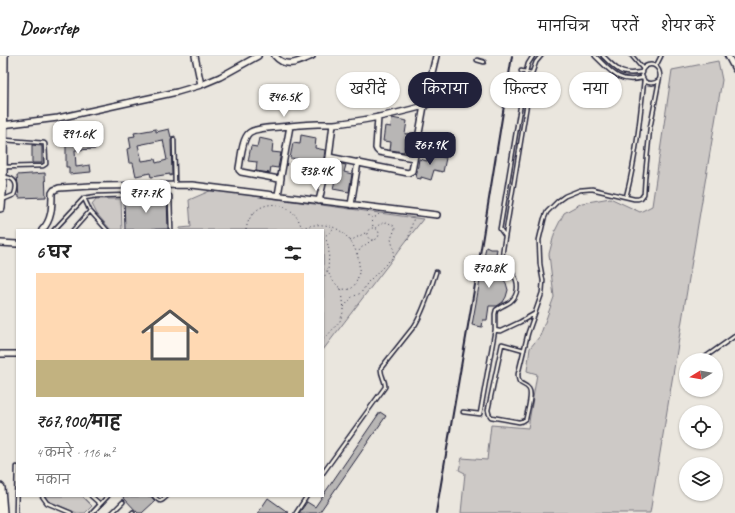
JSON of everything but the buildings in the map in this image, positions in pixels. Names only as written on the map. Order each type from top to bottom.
[{"type":"highway","points":[[0,203],[2,172],[3,56]]},
{"type":"highway","points":[[0,488],[2,513]]},
{"type":"street","points":[[195,56],[201,85]]},
{"type":"street","points":[[2,125],[58,118],[177,92],[201,85],[220,77],[258,56]]},
{"type":"street","points":[[275,56],[282,62],[288,64],[299,62],[312,56]]},
{"type":"street","points":[[432,72],[436,56]]},
{"type":"street","points":[[728,56],[735,69]]},
{"type":"street","points":[[281,178],[278,179],[240,171],[244,141],[248,134],[252,131],[290,126],[333,124],[378,117],[416,108]]},
{"type":"street","points":[[328,157],[408,173],[412,171],[424,108]]},
{"type":"street","points":[[378,117],[377,150],[379,152],[414,158]]},
{"type":"street","points":[[319,201],[333,124]]},
{"type":"street","points":[[278,195],[290,126]]},
{"type":"street","points":[[351,205],[358,162]]},
{"type":"street","points":[[43,229],[51,215],[52,193],[56,189],[91,186],[192,184],[437,215]]},
{"type":"street","points":[[0,243],[16,244]]},
{"type":"street","points":[[0,354],[16,354]]},
{"type":"lane","points":[[521,71],[526,72],[528,64],[533,56]]},
{"type":"lane","points":[[532,72],[536,62],[541,56]]},
{"type":"lane","points":[[595,56],[618,77],[633,80],[643,79],[649,83],[657,82],[659,80]]},
{"type":"lane","points":[[524,350],[502,344],[488,410],[491,417],[519,422],[526,419],[531,397],[530,390],[518,379],[528,334],[542,293],[543,281],[538,254],[539,240],[547,212],[565,196],[580,190],[592,190],[638,199],[644,194],[650,128],[660,73],[656,66],[651,64],[642,70],[631,74],[620,72],[603,56]]},
{"type":"lane","points":[[626,197],[634,161],[641,110],[643,79],[642,70],[632,56]]},
{"type":"lane","points":[[656,66],[662,56]]},
{"type":"lane","points":[[477,60],[484,62]]},
{"type":"lane","points":[[505,237],[500,229],[520,108]]},
{"type":"lane","points":[[464,412],[480,414],[495,330],[496,310],[511,301],[516,294],[516,279],[513,272],[504,264],[502,258],[526,108]]},
{"type":"lane","points":[[2,139],[43,142],[45,144],[46,164],[43,166],[2,172]]},
{"type":"lane","points":[[174,140],[175,185]]},
{"type":"lane","points":[[0,203],[14,195],[16,192],[16,184],[14,180],[2,172]]},
{"type":"lane","points":[[55,229],[84,198],[97,196],[168,194],[170,196],[172,229]]},
{"type":"lane","points":[[84,198],[90,211],[106,229]]},
{"type":"lane","points":[[74,229],[90,211]]},
{"type":"lane","points":[[324,472],[384,387],[385,385],[381,374],[381,368],[415,325],[423,310],[436,272]]},
{"type":"lane","points":[[495,330],[501,331],[535,314]]},
{"type":"lane","points":[[711,353],[735,336]]},
{"type":"lane","points":[[16,497],[16,513]]},
{"type":"lane","points":[[43,497],[47,503],[71,513]]},
{"type":"lane","points":[[92,497],[100,504]]},
{"type":"lane","points":[[92,513],[107,497]]},
{"type":"lane","points":[[155,497],[158,501],[160,501],[166,497]]},
{"type":"lane","points":[[296,513],[306,497]]},
{"type":"lane","points":[[112,513],[123,502]]},
{"type":"path","points":[[246,229],[252,215],[259,209],[267,205],[277,204],[294,212],[302,229],[324,225],[334,228],[346,236],[350,241],[357,254],[359,265],[359,273],[353,287],[348,289],[340,289]]},
{"type":"path","points":[[369,207],[368,216],[372,217],[373,229]]},
{"type":"path","points":[[372,217],[376,217],[378,215],[380,208]]},
{"type":"path","points":[[408,240],[415,212]]},
{"type":"path","points":[[344,307],[352,298],[361,293],[368,282],[394,255],[391,239],[394,226],[387,222],[380,224],[350,241]]},
{"type":"path","points":[[324,237],[334,228]]},
{"type":"path","points":[[357,254],[361,248],[372,240],[376,239],[378,236],[378,232],[373,229]]},
{"type":"path","points":[[367,232],[368,237],[372,240]]},
{"type":"path","points":[[324,239],[327,241],[329,250],[328,272],[332,280],[342,290],[344,307],[340,321],[324,338]]},
{"type":"path","points":[[324,270],[328,272]]},
{"type":"path","points":[[324,277],[328,272]]},
{"type":"shaded area","points":[[718,61],[722,80],[650,513],[461,513],[465,473],[459,470],[462,458],[487,460],[491,425],[528,428],[537,374],[527,371],[530,348],[540,336],[554,297],[549,254],[555,231],[564,213],[582,203],[610,198],[640,212],[652,206],[672,70]]},
{"type":"shaded area","points":[[212,190],[423,219],[324,349],[324,229],[180,229],[191,227],[189,200]]},
{"type":"shaded area","points":[[96,199],[121,199],[122,229],[110,229],[97,214],[92,204]]},
{"type":"shaded area","points":[[46,497],[83,497],[92,506],[85,513],[77,513],[48,501]]},
{"type":"railway","points":[[436,513],[512,56]]}]
